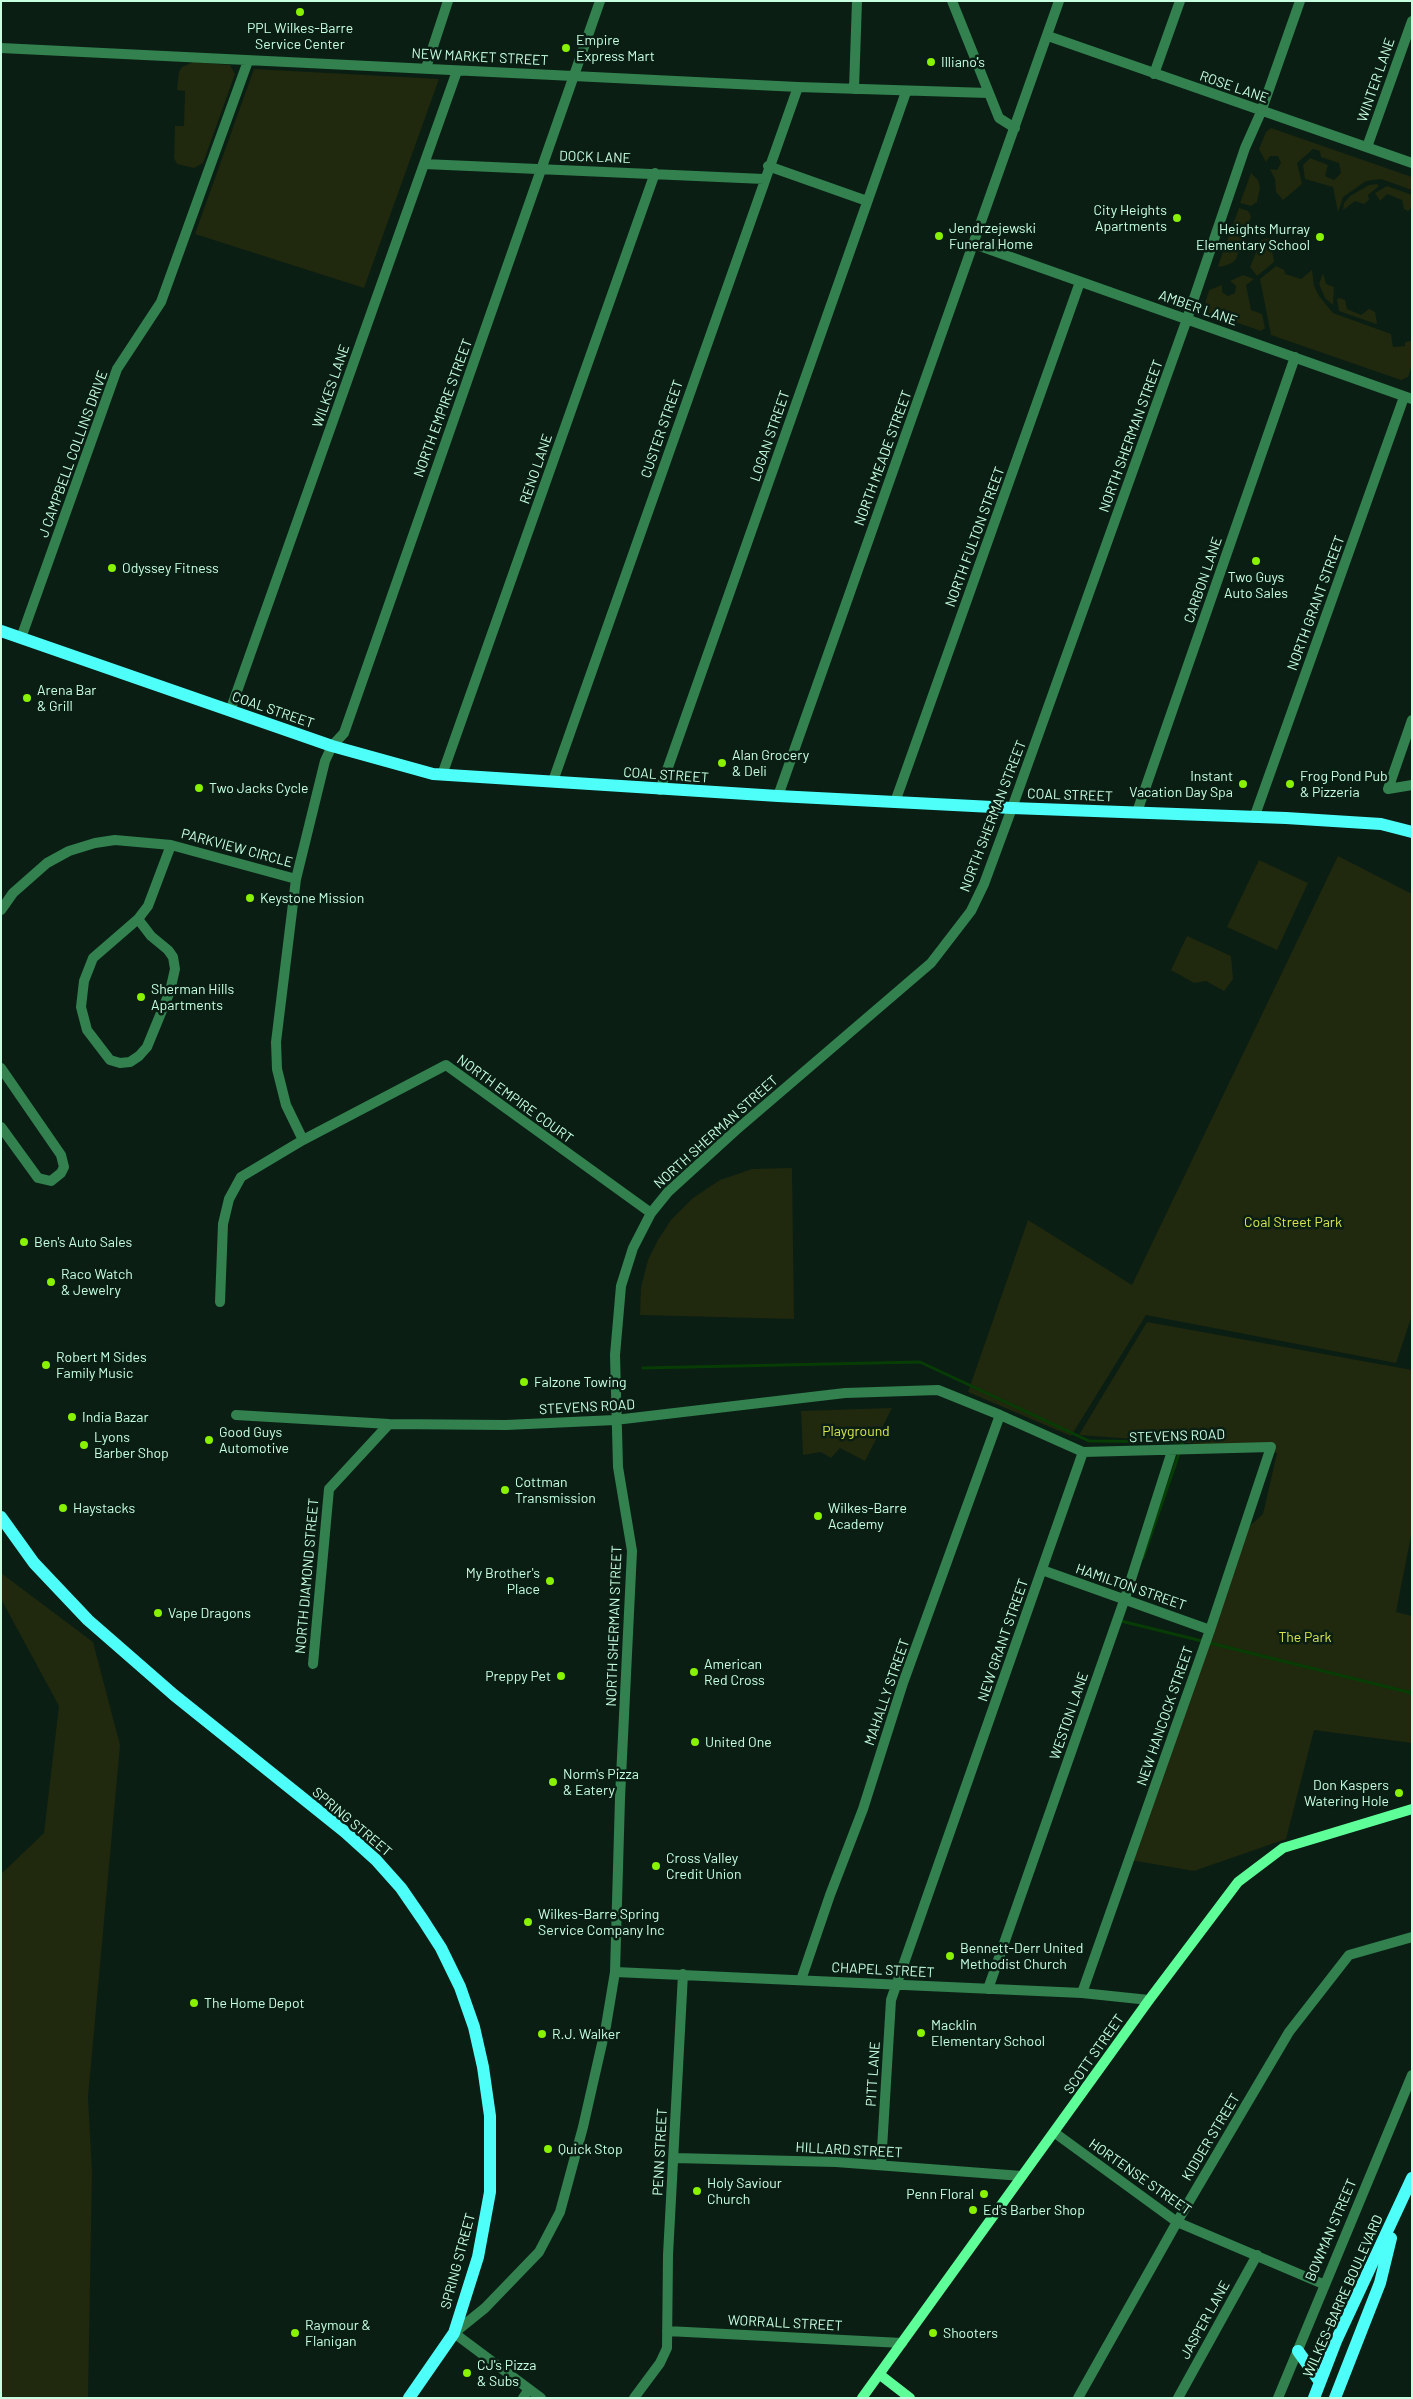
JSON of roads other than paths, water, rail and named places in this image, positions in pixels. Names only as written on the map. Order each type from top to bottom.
[{"type":"main road","name":"COAL STREET","points":[[1,631],[332,746],[442,775],[553,781],[660,790],[1381,824],[1412,832]]},
{"type":"main road","name":"SPRING STREET","points":[[1,1517],[34,1563],[88,1620],[174,1696],[272,1776],[345,1832],[376,1860],[401,1888],[441,1948],[460,1987],[474,2027],[483,2067],[490,2116],[490,2192],[478,2257],[454,2333],[409,2398]]},
{"type":"main road","name":"WILKES-BARRE BOULEVARD","points":[[1314,2398],[1336,2342],[1412,2178]]},
{"type":"main road","name":"WILKES-BARRE BOULEVARD","points":[[1335,2398],[1380,2283],[1400,2206]]},
{"type":"main road","points":[[1298,2351],[1320,2382]]},
{"type":"street","points":[[426,68],[448,1]]},
{"type":"street","name":"NORTH EMPIRE STREET","points":[[332,746],[344,733],[600,1]]},
{"type":"street","points":[[854,89],[857,1]]},
{"type":"street","points":[[952,1],[999,118],[1015,128]]},
{"type":"street","name":"NORTH MEADE STREET","points":[[778,796],[1059,1]]},
{"type":"street","points":[[1154,74],[1180,1]]},
{"type":"street","name":"NORTH SHERMAN STREET","points":[[454,2333],[491,2302],[539,2252],[560,2212],[583,2127],[606,2026],[614,1972],[632,1551],[618,1467],[615,1420],[615,1355],[621,1286],[633,1248],[651,1213],[668,1192],[931,963],[971,911],[984,884],[1012,808],[1187,319],[1245,148],[1261,112],[1300,1]]},
{"type":"street","name":"WINTER LANE","points":[[1367,147],[1412,21]]},
{"type":"street","name":"ROSE LANE","points":[[1048,36],[1412,164]]},
{"type":"street","name":"NEW MARKET STREET","points":[[1,48],[906,92],[988,93]]},
{"type":"street","name":"J CAMPBELL COLLINS DRIVE","points":[[21,638],[117,369],[162,302],[248,61]]},
{"type":"street","name":"WILKES LANE","points":[[230,711],[457,70]]},
{"type":"street","name":"CUSTER STREET","points":[[553,781],[768,166],[798,87]]},
{"type":"street","name":"LOGAN STREET","points":[[660,790],[906,92]]},
{"type":"street","name":"DOCK LANE","points":[[424,164],[764,179]]},
{"type":"street","points":[[768,166],[868,201]]},
{"type":"street","name":"RENO LANE","points":[[442,775],[655,173]]},
{"type":"street","name":"AMBER LANE","points":[[974,244],[1408,398]]},
{"type":"street","name":"NORTH FULTON STREET","points":[[895,802],[1080,282]]},
{"type":"street","name":"CARBON LANE","points":[[1137,812],[1295,357]]},
{"type":"street","name":"NORTH GRANT STREET","points":[[1254,818],[1408,398]]},
{"type":"street","points":[[1412,720],[1388,789],[1412,785]]},
{"type":"street","points":[[303,1140],[286,1105],[277,1070],[276,1051],[296,879],[326,761],[332,746]]},
{"type":"street","name":"PARKVIEW CIRCLE","points":[[1,910],[13,893],[47,863],[69,851],[95,843],[115,840],[171,845],[296,879]]},
{"type":"street","name":"PARKVIEW CIRCLE","points":[[138,919],[151,936],[173,957],[175,969],[170,991],[147,1047],[130,1062],[120,1063],[110,1060],[87,1030],[81,1007],[88,970],[93,958],[138,919],[148,906],[171,845]]},
{"type":"street","name":"NORTH EMPIRE COURT","points":[[220,1302],[223,1224],[229,1199],[241,1177],[303,1140],[446,1065],[651,1213]]},
{"type":"street","points":[[1,1127],[38,1178],[51,1181],[61,1173],[64,1167],[61,1155],[2,1071]]},
{"type":"street","name":"STEVENS ROAD","points":[[236,1415],[388,1424],[506,1425],[615,1420],[845,1393],[938,1390],[1000,1414]]},
{"type":"street","points":[[1000,1414],[1083,1452]]},
{"type":"street","name":"MAHALLY STREET","points":[[801,1980],[830,1895],[863,1809],[903,1684],[1000,1414]]},
{"type":"street","name":"NORTH DIAMOND STREET","points":[[313,1664],[329,1489],[388,1424]]},
{"type":"street","name":"STEVENS ROAD","points":[[1083,1452],[1271,1447]]},
{"type":"street","name":"NEW HANCOCK STREET","points":[[1082,1993],[1210,1630],[1271,1447]]},
{"type":"street","name":"WESTON LANE","points":[[988,1989],[1125,1598],[1172,1451]]},
{"type":"street","name":"NEW GRANT STREET","points":[[897,1985],[1083,1452]]},
{"type":"street","name":"HAMILTON STREET","points":[[1042,1570],[1125,1598],[1210,1630]]},
{"type":"street","name":"SCOTT STREET","points":[[862,2398],[1055,2133],[1149,2000],[1238,1882],[1283,1848],[1412,1809]]},
{"type":"street","name":"KIDDER STREET","points":[[1078,2398],[1177,2222],[1289,2032],[1349,1955],[1412,1938]]},
{"type":"street","name":"CHAPEL STREET","points":[[614,1972],[1082,1993],[1149,2000]]},
{"type":"street","name":"PENN STREET","points":[[634,2398],[660,2363],[667,2348],[668,2255],[683,1974]]},
{"type":"street","name":"PITT LANE","points":[[881,2165],[891,2000],[897,1985]]},
{"type":"street","name":"BOWMAN STREET","points":[[1278,2398],[1412,2075]]},
{"type":"street","name":"HORTENSE STREET","points":[[1055,2133],[1177,2222],[1324,2284]]},
{"type":"street","name":"HILLARD STREET","points":[[674,2158],[881,2165],[1022,2176]]},
{"type":"street","name":"JASPER LANE","points":[[1178,2398],[1257,2255]]},
{"type":"street","name":"WORRALL STREET","points":[[667,2331],[902,2343]]},
{"type":"street","points":[[454,2333],[541,2398]]},
{"type":"street","points":[[879,2374],[910,2398]]},
{"type":"street","points":[[522,2398],[529,2389]]},
{"type":"waterway","points":[[643,1368],[920,1362],[1089,1441],[1183,1442],[1143,1558]]},
{"type":"waterway","points":[[1121,1621],[1412,1693]]},
{"type":"place","name":"PPL Wilkes-Barre Service Center","points":[[300,12]]},
{"type":"place","name":"Empire Express Mart","points":[[566,48]]},
{"type":"place","name":"Illiano's","points":[[931,62]]},
{"type":"place","name":"City Heights Apartments","points":[[1177,218]]},
{"type":"place","name":"Jendrzejewski Funeral Home","points":[[939,236]]},
{"type":"place","name":"Heights Murray Elementary School","points":[[1320,237]]},
{"type":"place","name":"Two Guys Auto Sales","points":[[1256,561]]},
{"type":"place","name":"Odyssey Fitness","points":[[112,568]]},
{"type":"place","name":"Arena Bar & Grill","points":[[27,698]]},
{"type":"place","name":"Alan Grocery & Deli","points":[[722,763]]},
{"type":"place","name":"Instant Vacation Day Spa","points":[[1243,784]]},
{"type":"place","name":"Frog Pond Pub & Pizzeria","points":[[1290,784]]},
{"type":"place","name":"Two Jacks Cycle","points":[[199,788]]},
{"type":"place","name":"Keystone Mission","points":[[250,898]]},
{"type":"place","name":"Sherman Hills Apartments","points":[[141,997]]},
{"type":"place","name":"Ben's Auto Sales","points":[[24,1242]]},
{"type":"place","name":"Raco Watch & Jewelry","points":[[51,1282]]},
{"type":"place","name":"Robert M Sides Family Music","points":[[46,1365]]},
{"type":"place","name":"Falzone Towing","points":[[524,1382]]},
{"type":"place","name":"India Bazar","points":[[72,1417]]},
{"type":"place","name":"Good Guys Automotive","points":[[209,1440]]},
{"type":"place","name":"Lyons Barber Shop","points":[[84,1445]]},
{"type":"place","name":"Cottman Transmission","points":[[505,1490]]},
{"type":"place","name":"Haystacks","points":[[63,1508]]},
{"type":"place","name":"Wilkes-Barre Academy","points":[[818,1516]]},
{"type":"place","name":"My Brother's Place","points":[[550,1581]]},
{"type":"place","name":"Vape Dragons","points":[[158,1613]]},
{"type":"place","name":"American Red Cross","points":[[694,1672]]},
{"type":"place","name":"Preppy Pet","points":[[561,1676]]},
{"type":"place","name":"United One","points":[[695,1742]]},
{"type":"place","name":"Norm's Pizza & Eatery","points":[[553,1782]]},
{"type":"place","name":"Don Kaspers Watering Hole","points":[[1399,1793]]},
{"type":"place","name":"Cross Valley Credit Union","points":[[656,1866]]},
{"type":"place","name":"Wilkes-Barre Spring Service Company Inc","points":[[528,1922]]},
{"type":"place","name":"Bennett-Derr United Methodist Church","points":[[950,1956]]},
{"type":"place","name":"The Home Depot","points":[[194,2003]]},
{"type":"place","name":"Macklin Elementary School","points":[[921,2033]]},
{"type":"place","name":"R.J. Walker","points":[[542,2034]]},
{"type":"place","name":"Quick Stop","points":[[548,2149]]},
{"type":"place","name":"Holy Saviour Church","points":[[697,2191]]},
{"type":"place","name":"Penn Floral","points":[[984,2194]]},
{"type":"place","name":"Ed's Barber Shop","points":[[973,2210]]},
{"type":"place","name":"Raymour & Flanigan","points":[[295,2333]]},
{"type":"place","name":"Shooters","points":[[933,2333]]},
{"type":"place","name":"CJ's Pizza & Subs","points":[[467,2373]]},
{"type":"park label","name":"Coal Street Park","points":[[1293,1222]]},
{"type":"park label","name":"Playground","points":[[856,1431]]},
{"type":"park label","name":"The Park","points":[[1305,1637]]}]
